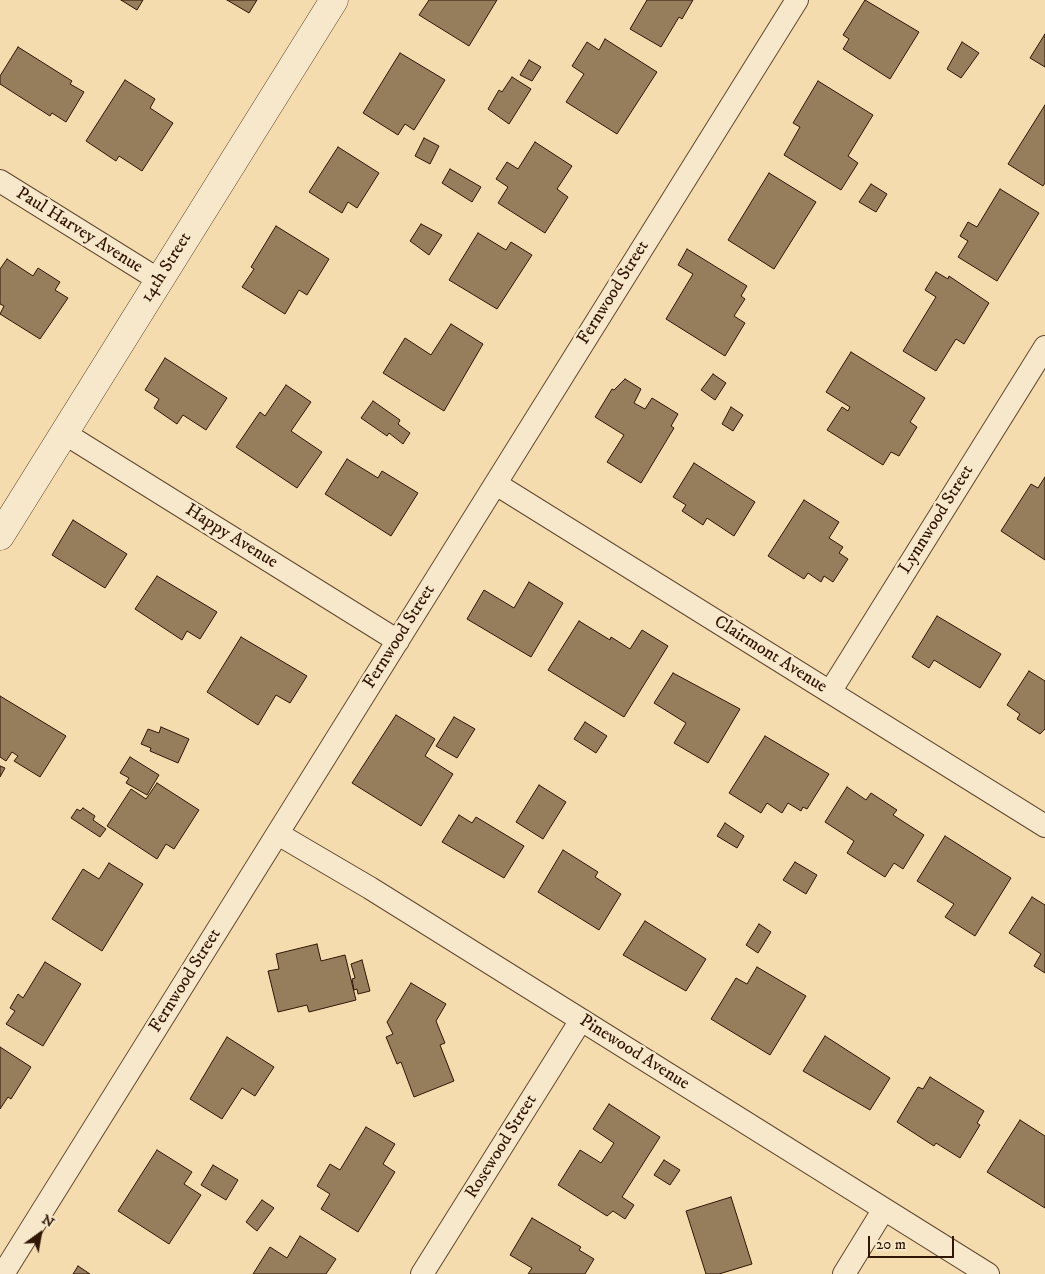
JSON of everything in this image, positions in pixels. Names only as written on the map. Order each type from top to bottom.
[{"type":"street","name":"14th Street","points":[[0,536],[334,0]]},
{"type":"street","name":"Fernwood Street","points":[[3,1274],[797,0]]},
{"type":"street","name":"Paul Harvey Avenue","points":[[0,181],[159,280]]},
{"type":"street","name":"Lynnwood Street","points":[[830,692],[1045,347]]},
{"type":"street","name":"Happy Avenue","points":[[64,433],[398,641]]},
{"type":"street","name":"Clairmont Avenue","points":[[496,484],[1045,826]]},
{"type":"street","name":"Pinewood Avenue","points":[[278,834],[581,1020],[988,1274]]},
{"type":"street","name":"Rosewood Street","points":[[422,1274],[581,1020]]},
{"type":"street","points":[[844,1274],[884,1209]]},
{"type":"building","points":[[121,0],[143,0],[137,10]]},
{"type":"building","points":[[227,0],[257,0],[249,13]]},
{"type":"building","points":[[429,0],[497,0],[469,46],[419,15]]},
{"type":"building","points":[[647,0],[693,0],[682,19],[679,17],[661,47],[630,29]]},
{"type":"building","points":[[865,0],[919,32],[890,79],[843,49],[849,39],[843,35]]},
{"type":"building","points":[[1045,34],[1045,67],[1030,58]]},
{"type":"building","points":[[605,39],[657,72],[617,134],[566,102],[584,74],[572,66],[587,42],[599,50]]},
{"type":"building","points":[[962,42],[979,53],[961,78],[947,69]]},
{"type":"building","points":[[18,47],[72,81],[70,84],[84,92],[66,122],[52,113],[50,116],[0,84],[0,76]]},
{"type":"building","points":[[400,53],[445,80],[414,130],[405,124],[398,135],[363,113]]},
{"type":"building","points":[[529,60],[541,67],[532,81],[520,75]]},
{"type":"building","points":[[512,77],[531,89],[509,124],[488,109],[499,90],[502,92]]},
{"type":"building","points":[[125,80],[155,99],[150,108],[173,123],[142,171],[119,156],[116,161],[86,141]]},
{"type":"building","points":[[818,81],[873,115],[848,156],[858,163],[841,190],[784,155],[800,127],[793,123]]},
{"type":"building","points":[[1045,105],[1045,183],[1043,186],[1008,164]]},
{"type":"building","points":[[424,138],[439,146],[430,164],[415,156]]},
{"type":"building","points":[[535,142],[572,166],[557,189],[568,197],[545,233],[498,203],[508,187],[496,179],[507,162],[518,169]]},
{"type":"building","points":[[338,147],[379,173],[357,208],[348,202],[342,213],[309,192]]},
{"type":"building","points":[[450,169],[481,187],[472,202],[442,183]]},
{"type":"building","points":[[769,173],[816,202],[774,269],[728,240]]},
{"type":"building","points":[[871,184],[887,194],[876,212],[859,202]]},
{"type":"building","points":[[1000,189],[1039,213],[997,281],[958,257],[968,241],[960,236],[968,222],[977,227]]},
{"type":"building","points":[[421,224],[442,235],[429,255],[410,241]]},
{"type":"building","points":[[276,226],[329,259],[307,295],[299,290],[285,314],[242,287],[254,269],[251,267]]},
{"type":"building","points":[[478,233],[506,250],[511,242],[532,255],[497,309],[449,280]]},
{"type":"building","points":[[687,249],[747,286],[741,296],[745,299],[734,316],[745,323],[725,356],[666,319],[693,274],[678,265]]},
{"type":"building","points":[[7,259],[33,276],[38,268],[60,282],[55,290],[68,298],[40,339],[0,314],[4,306],[0,304],[0,269]]},
{"type":"building","points":[[936,272],[948,279],[949,276],[989,303],[964,344],[956,339],[936,371],[903,351],[936,297],[925,290]]},
{"type":"building","points":[[451,324],[483,344],[444,411],[383,373],[405,338],[431,355]]},
{"type":"building","points":[[851,352],[925,398],[910,422],[917,427],[899,456],[891,452],[883,465],[827,430],[842,407],[848,411],[850,407],[826,392]]},
{"type":"building","points":[[165,358],[227,398],[206,430],[183,415],[177,424],[154,408],[159,399],[145,390]]},
{"type":"building","points":[[713,374],[726,383],[715,400],[701,390]]},
{"type":"building","points":[[625,379],[641,389],[634,403],[645,409],[652,398],[678,414],[671,426],[674,428],[641,483],[607,462],[624,435],[595,417],[612,389],[614,390]]},
{"type":"building","points":[[286,385],[311,402],[291,431],[322,452],[297,488],[236,447],[260,412],[265,416]]},
{"type":"building","points":[[373,401],[400,420],[398,424],[410,433],[403,444],[389,433],[387,436],[361,418]]},
{"type":"building","points":[[731,407],[743,415],[733,431],[722,424]]},
{"type":"building","points":[[347,459],[378,478],[382,471],[418,493],[391,536],[325,494]]},
{"type":"building","points":[[694,463],[755,502],[734,536],[707,518],[703,525],[682,511],[686,505],[673,497]]},
{"type":"building","points":[[1045,477],[1045,560],[1001,531],[1031,484],[1038,488]]},
{"type":"building","points":[[804,500],[839,522],[829,538],[843,547],[839,553],[848,559],[833,582],[824,576],[821,582],[808,573],[804,579],[768,556]]},
{"type":"building","points":[[73,520],[127,554],[105,588],[52,555]]},
{"type":"building","points":[[157,576],[217,612],[200,639],[187,631],[182,640],[135,609]]},
{"type":"building","points":[[529,582],[563,603],[531,657],[467,619],[484,590],[514,608]]},
{"type":"building","points":[[937,616],[1001,654],[980,688],[934,660],[929,668],[912,657]]},
{"type":"building","points":[[579,621],[610,640],[611,637],[630,649],[642,630],[668,646],[624,717],[548,670]]},
{"type":"building","points":[[241,637],[307,676],[290,703],[276,695],[258,725],[207,692]]},
{"type":"building","points":[[1029,671],[1045,681],[1045,729],[1040,734],[1017,719],[1020,714],[1007,705]]},
{"type":"building","points":[[673,673],[740,709],[708,763],[674,743],[686,723],[654,703]]},
{"type":"building","points":[[0,696],[66,736],[40,777],[14,761],[18,756],[12,752],[6,761],[0,757]]},
{"type":"building","points":[[396,715],[435,739],[425,756],[453,774],[421,826],[352,783]]},
{"type":"building","points":[[454,717],[475,729],[457,758],[436,746]]},
{"type":"building","points":[[585,722],[607,736],[596,753],[574,739]]},
{"type":"building","points":[[161,727],[189,739],[178,763],[150,751],[151,748],[141,744],[148,729],[159,733]]},
{"type":"building","points":[[765,736],[829,774],[807,809],[803,807],[801,811],[788,803],[782,813],[767,803],[761,813],[729,793]]},
{"type":"building","points":[[130,757],[159,775],[147,795],[126,783],[129,778],[120,773]]},
{"type":"building","points":[[0,766],[5,768],[0,777]]},
{"type":"building","points":[[157,783],[199,810],[174,849],[166,844],[157,859],[107,826],[131,789],[146,799]]},
{"type":"building","points":[[539,785],[566,802],[543,839],[516,822]]},
{"type":"building","points":[[847,787],[866,800],[871,793],[897,810],[893,815],[924,835],[903,869],[894,863],[885,877],[847,853],[854,841],[825,822]]},
{"type":"building","points":[[83,808],[95,816],[93,820],[106,829],[100,837],[71,818],[77,809],[80,811]]},
{"type":"building","points":[[459,815],[472,823],[476,817],[524,846],[504,878],[442,842]]},
{"type":"building","points":[[725,823],[744,836],[737,848],[717,836]]},
{"type":"building","points":[[945,836],[1011,878],[975,936],[945,917],[954,904],[917,881]]},
{"type":"building","points":[[563,850],[598,872],[595,877],[621,894],[599,930],[538,892]]},
{"type":"building","points":[[795,862],[817,875],[806,894],[783,880]]},
{"type":"building","points":[[109,863],[143,884],[102,951],[52,919],[83,869],[99,879]]},
{"type":"building","points":[[1032,897],[1045,905],[1045,973],[1034,966],[1041,954],[1009,933]]},
{"type":"building","points":[[645,921],[706,959],[686,991],[623,955]]},
{"type":"building","points":[[759,924],[771,932],[758,953],[746,945]]},
{"type":"building","points":[[317,944],[321,961],[345,955],[356,1000],[309,1012],[307,1005],[278,1012],[268,971],[279,969],[276,954]]},
{"type":"building","points":[[362,960],[370,991],[358,994],[357,989],[354,990],[352,979],[355,978],[351,964]]},
{"type":"building","points":[[45,962],[81,984],[43,1046],[6,1024],[15,1011],[10,1008],[18,994],[23,998]]},
{"type":"building","points":[[757,967],[806,996],[770,1055],[711,1019],[736,978],[747,984]]},
{"type":"building","points":[[411,983],[446,1004],[436,1021],[445,1043],[440,1045],[454,1081],[414,1097],[401,1062],[397,1064],[386,1037],[393,1034],[387,1022]]},
{"type":"building","points":[[825,1036],[890,1078],[870,1110],[803,1071]]},
{"type":"building","points":[[227,1037],[274,1067],[255,1096],[242,1088],[222,1119],[190,1099]]},
{"type":"building","points":[[0,1047],[31,1067],[11,1099],[8,1097],[0,1109]]},
{"type":"building","points":[[930,1077],[984,1111],[977,1123],[980,1125],[960,1158],[936,1143],[934,1146],[897,1122],[918,1087],[923,1089]]},
{"type":"building","points":[[609,1104],[660,1137],[622,1197],[634,1205],[625,1219],[613,1211],[607,1216],[558,1185],[580,1150],[601,1163],[614,1143],[593,1129]]},
{"type":"building","points":[[1020,1120],[1045,1136],[1045,1208],[987,1172]]},
{"type":"building","points":[[366,1127],[395,1144],[383,1164],[395,1172],[358,1232],[321,1209],[330,1194],[317,1186],[330,1164],[340,1170]]},
{"type":"building","points":[[157,1150],[192,1172],[184,1184],[201,1195],[169,1244],[118,1211]]},
{"type":"building","points":[[664,1160],[680,1170],[670,1185],[654,1175]]},
{"type":"building","points":[[213,1165],[238,1180],[226,1200],[201,1185]]},
{"type":"building","points":[[731,1197],[752,1264],[719,1274],[706,1274],[686,1211]]},
{"type":"building","points":[[262,1200],[274,1208],[257,1231],[246,1222]]},
{"type":"building","points":[[532,1218],[581,1247],[579,1250],[594,1259],[585,1274],[528,1274],[532,1268],[510,1255]]},
{"type":"building","points":[[300,1236],[336,1259],[326,1274],[253,1274],[270,1247],[287,1258]]},
{"type":"building","points":[[78,1266],[90,1274],[73,1274]]}]
